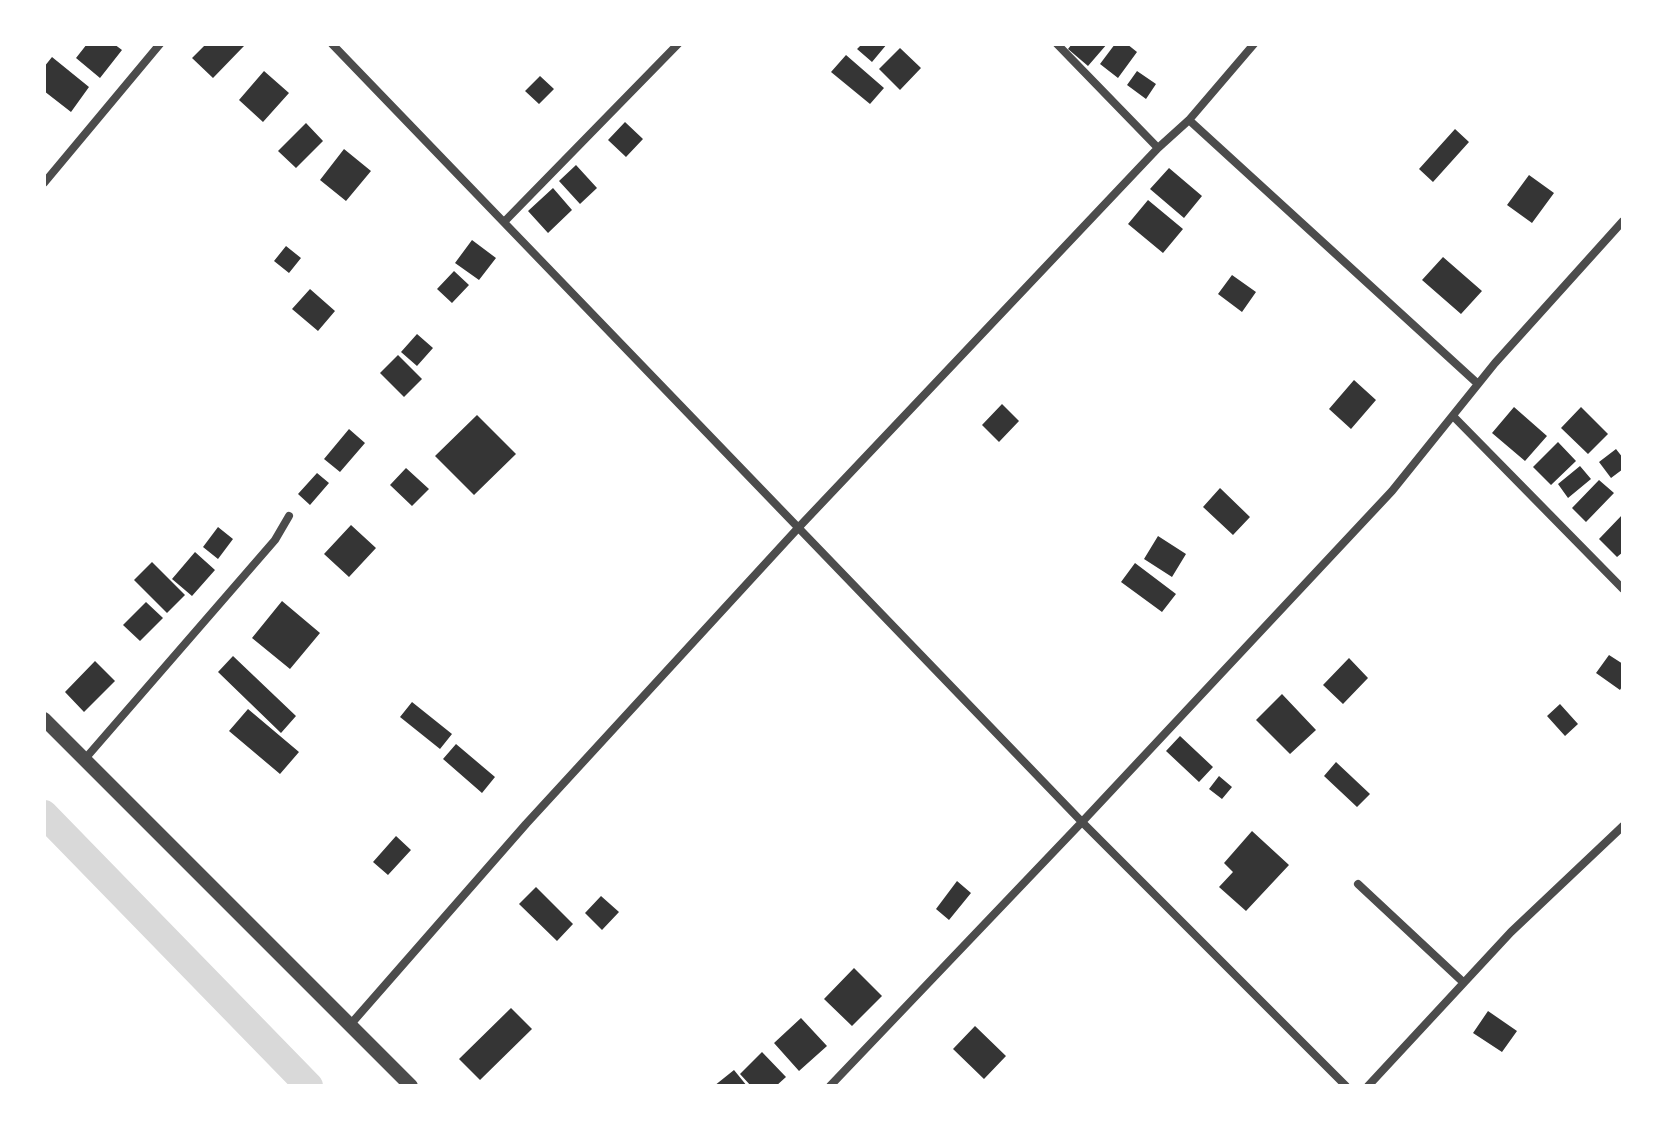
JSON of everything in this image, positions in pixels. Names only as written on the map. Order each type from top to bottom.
[{"type":"street","points":[[44,183],[160,44]]},
{"type":"street","points":[[332,44],[1082,822],[1346,1086]]},
{"type":"street","points":[[504,222],[678,44]]},
{"type":"street","points":[[1057,44],[1158,148]]},
{"type":"street","points":[[350,1025],[526,824],[799,527],[1158,148],[1189,120],[1254,44]]},
{"type":"street","points":[[1189,120],[1478,384]]},
{"type":"street","points":[[830,1086],[1392,491],[1478,384],[1623,221]]},
{"type":"street","points":[[1453,416],[1623,589]]},
{"type":"street","points":[[84,760],[275,540],[289,516]]},
{"type":"street","points":[[44,719],[411,1086]]},
{"type":"street","points":[[1368,1086],[1511,932],[1623,826]]},
{"type":"street","points":[[1358,884],[1463,982]]},
{"type":"building","points":[[87,44],[114,44],[122,50],[100,78],[76,58]]},
{"type":"building","points":[[206,44],[244,46],[213,78],[192,58]]},
{"type":"building","points":[[862,44],[887,44],[872,62],[857,49]]},
{"type":"building","points":[[1072,44],[1107,44],[1088,66],[1068,49]]},
{"type":"building","points":[[1115,44],[1127,44],[1137,52],[1118,78],[1100,64]]},
{"type":"building","points":[[900,48],[921,68],[900,90],[879,69]]},
{"type":"building","points":[[846,55],[884,88],[870,104],[831,72]]},
{"type":"building","points":[[52,57],[89,87],[71,112],[44,91],[44,67]]},
{"type":"building","points":[[264,71],[289,93],[263,122],[239,100]]},
{"type":"building","points":[[1137,71],[1156,84],[1146,99],[1127,85]]},
{"type":"building","points":[[540,76],[554,89],[539,104],[525,91]]},
{"type":"building","points":[[625,122],[643,139],[626,157],[608,140]]},
{"type":"building","points":[[306,123],[323,141],[296,168],[278,151]]},
{"type":"building","points":[[1455,129],[1469,142],[1433,182],[1419,169]]},
{"type":"building","points":[[344,149],[371,171],[346,201],[320,180]]},
{"type":"building","points":[[576,165],[597,188],[580,204],[559,181]]},
{"type":"building","points":[[1169,168],[1202,196],[1184,218],[1150,189]]},
{"type":"building","points":[[1529,175],[1554,193],[1532,223],[1507,205]]},
{"type":"building","points":[[553,188],[572,210],[548,233],[528,211]]},
{"type":"building","points":[[1148,200],[1183,229],[1163,253],[1128,224]]},
{"type":"building","points":[[472,240],[496,258],[479,280],[455,263]]},
{"type":"building","points":[[286,246],[301,258],[289,273],[274,261]]},
{"type":"building","points":[[1443,257],[1482,291],[1461,314],[1422,280]]},
{"type":"building","points":[[454,271],[469,285],[452,303],[437,289]]},
{"type":"building","points":[[1232,275],[1256,292],[1242,312],[1218,294]]},
{"type":"building","points":[[310,289],[335,311],[318,331],[292,309]]},
{"type":"building","points":[[417,334],[433,348],[417,366],[401,352]]},
{"type":"building","points":[[398,355],[422,379],[404,397],[380,373]]},
{"type":"building","points":[[1354,380],[1376,400],[1351,429],[1329,409]]},
{"type":"building","points":[[1002,404],[1019,421],[999,442],[982,425]]},
{"type":"building","points":[[1514,407],[1547,436],[1525,461],[1492,433]]},
{"type":"building","points":[[1581,407],[1608,434],[1588,454],[1561,428]]},
{"type":"building","points":[[477,415],[516,454],[474,495],[435,456]]},
{"type":"building","points":[[349,429],[365,443],[340,472],[324,459]]},
{"type":"building","points":[[1558,442],[1576,461],[1551,485],[1533,467]]},
{"type":"building","points":[[1616,449],[1623,458],[1623,469],[1611,478],[1599,462]]},
{"type":"building","points":[[1580,466],[1591,479],[1568,498],[1558,484]]},
{"type":"building","points":[[406,468],[429,489],[412,506],[390,485]]},
{"type":"building","points":[[317,473],[329,483],[310,505],[298,494]]},
{"type":"building","points":[[1599,480],[1614,493],[1586,522],[1572,508]]},
{"type":"building","points":[[1220,488],[1250,517],[1233,535],[1203,507]]},
{"type":"building","points":[[1623,514],[1623,552],[1617,557],[1599,539]]},
{"type":"building","points":[[351,525],[376,548],[349,577],[324,554]]},
{"type":"building","points":[[218,527],[233,539],[218,559],[203,547]]},
{"type":"building","points":[[1158,536],[1186,554],[1172,577],[1144,559]]},
{"type":"building","points":[[195,552],[215,570],[192,596],[172,579]]},
{"type":"building","points":[[152,562],[185,595],[167,613],[134,580]]},
{"type":"building","points":[[1135,563],[1176,594],[1162,612],[1121,582]]},
{"type":"building","points":[[282,601],[320,633],[290,669],[252,638]]},
{"type":"building","points":[[146,602],[163,618],[140,641],[123,625]]},
{"type":"building","points":[[1609,655],[1623,664],[1623,685],[1620,690],[1596,673]]},
{"type":"building","points":[[233,656],[296,716],[281,733],[218,672]]},
{"type":"building","points":[[1349,658],[1368,678],[1343,704],[1323,685]]},
{"type":"building","points":[[95,661],[115,681],[84,712],[65,692]]},
{"type":"building","points":[[1282,694],[1316,730],[1290,754],[1256,720]]},
{"type":"building","points":[[412,702],[452,734],[440,749],[400,717]]},
{"type":"building","points":[[1560,704],[1578,724],[1565,736],[1547,716]]},
{"type":"building","points":[[248,709],[299,752],[280,774],[229,731]]},
{"type":"building","points":[[1180,736],[1213,767],[1199,782],[1166,751]]},
{"type":"building","points":[[456,744],[495,777],[482,793],[443,759]]},
{"type":"building","points":[[1336,762],[1370,794],[1357,807],[1324,776]]},
{"type":"building","points":[[1219,776],[1232,787],[1222,799],[1209,789]]},
{"type":"building","points":[[1252,831],[1289,865],[1246,911],[1219,887],[1233,872],[1224,863]]},
{"type":"building","points":[[396,836],[411,850],[388,875],[373,862]]},
{"type":"building","points":[[957,881],[971,893],[949,920],[936,909]]},
{"type":"building","points":[[536,887],[573,924],[557,941],[519,904]]},
{"type":"building","points":[[601,896],[619,912],[602,930],[585,913]]},
{"type":"building","points":[[854,968],[882,996],[852,1026],[824,999]]},
{"type":"building","points":[[511,1008],[532,1029],[480,1080],[459,1059]]},
{"type":"building","points":[[1488,1011],[1517,1031],[1502,1052],[1473,1033]]},
{"type":"building","points":[[801,1018],[827,1046],[799,1071],[774,1043]]},
{"type":"building","points":[[975,1026],[1006,1056],[984,1079],[953,1049]]},
{"type":"building","points":[[762,1052],[786,1077],[776,1086],[751,1086],[740,1074]]},
{"type":"building","points":[[734,1070],[747,1086],[714,1086]]},
{"type":"waterway","points":[[44,814],[309,1086]]}]
